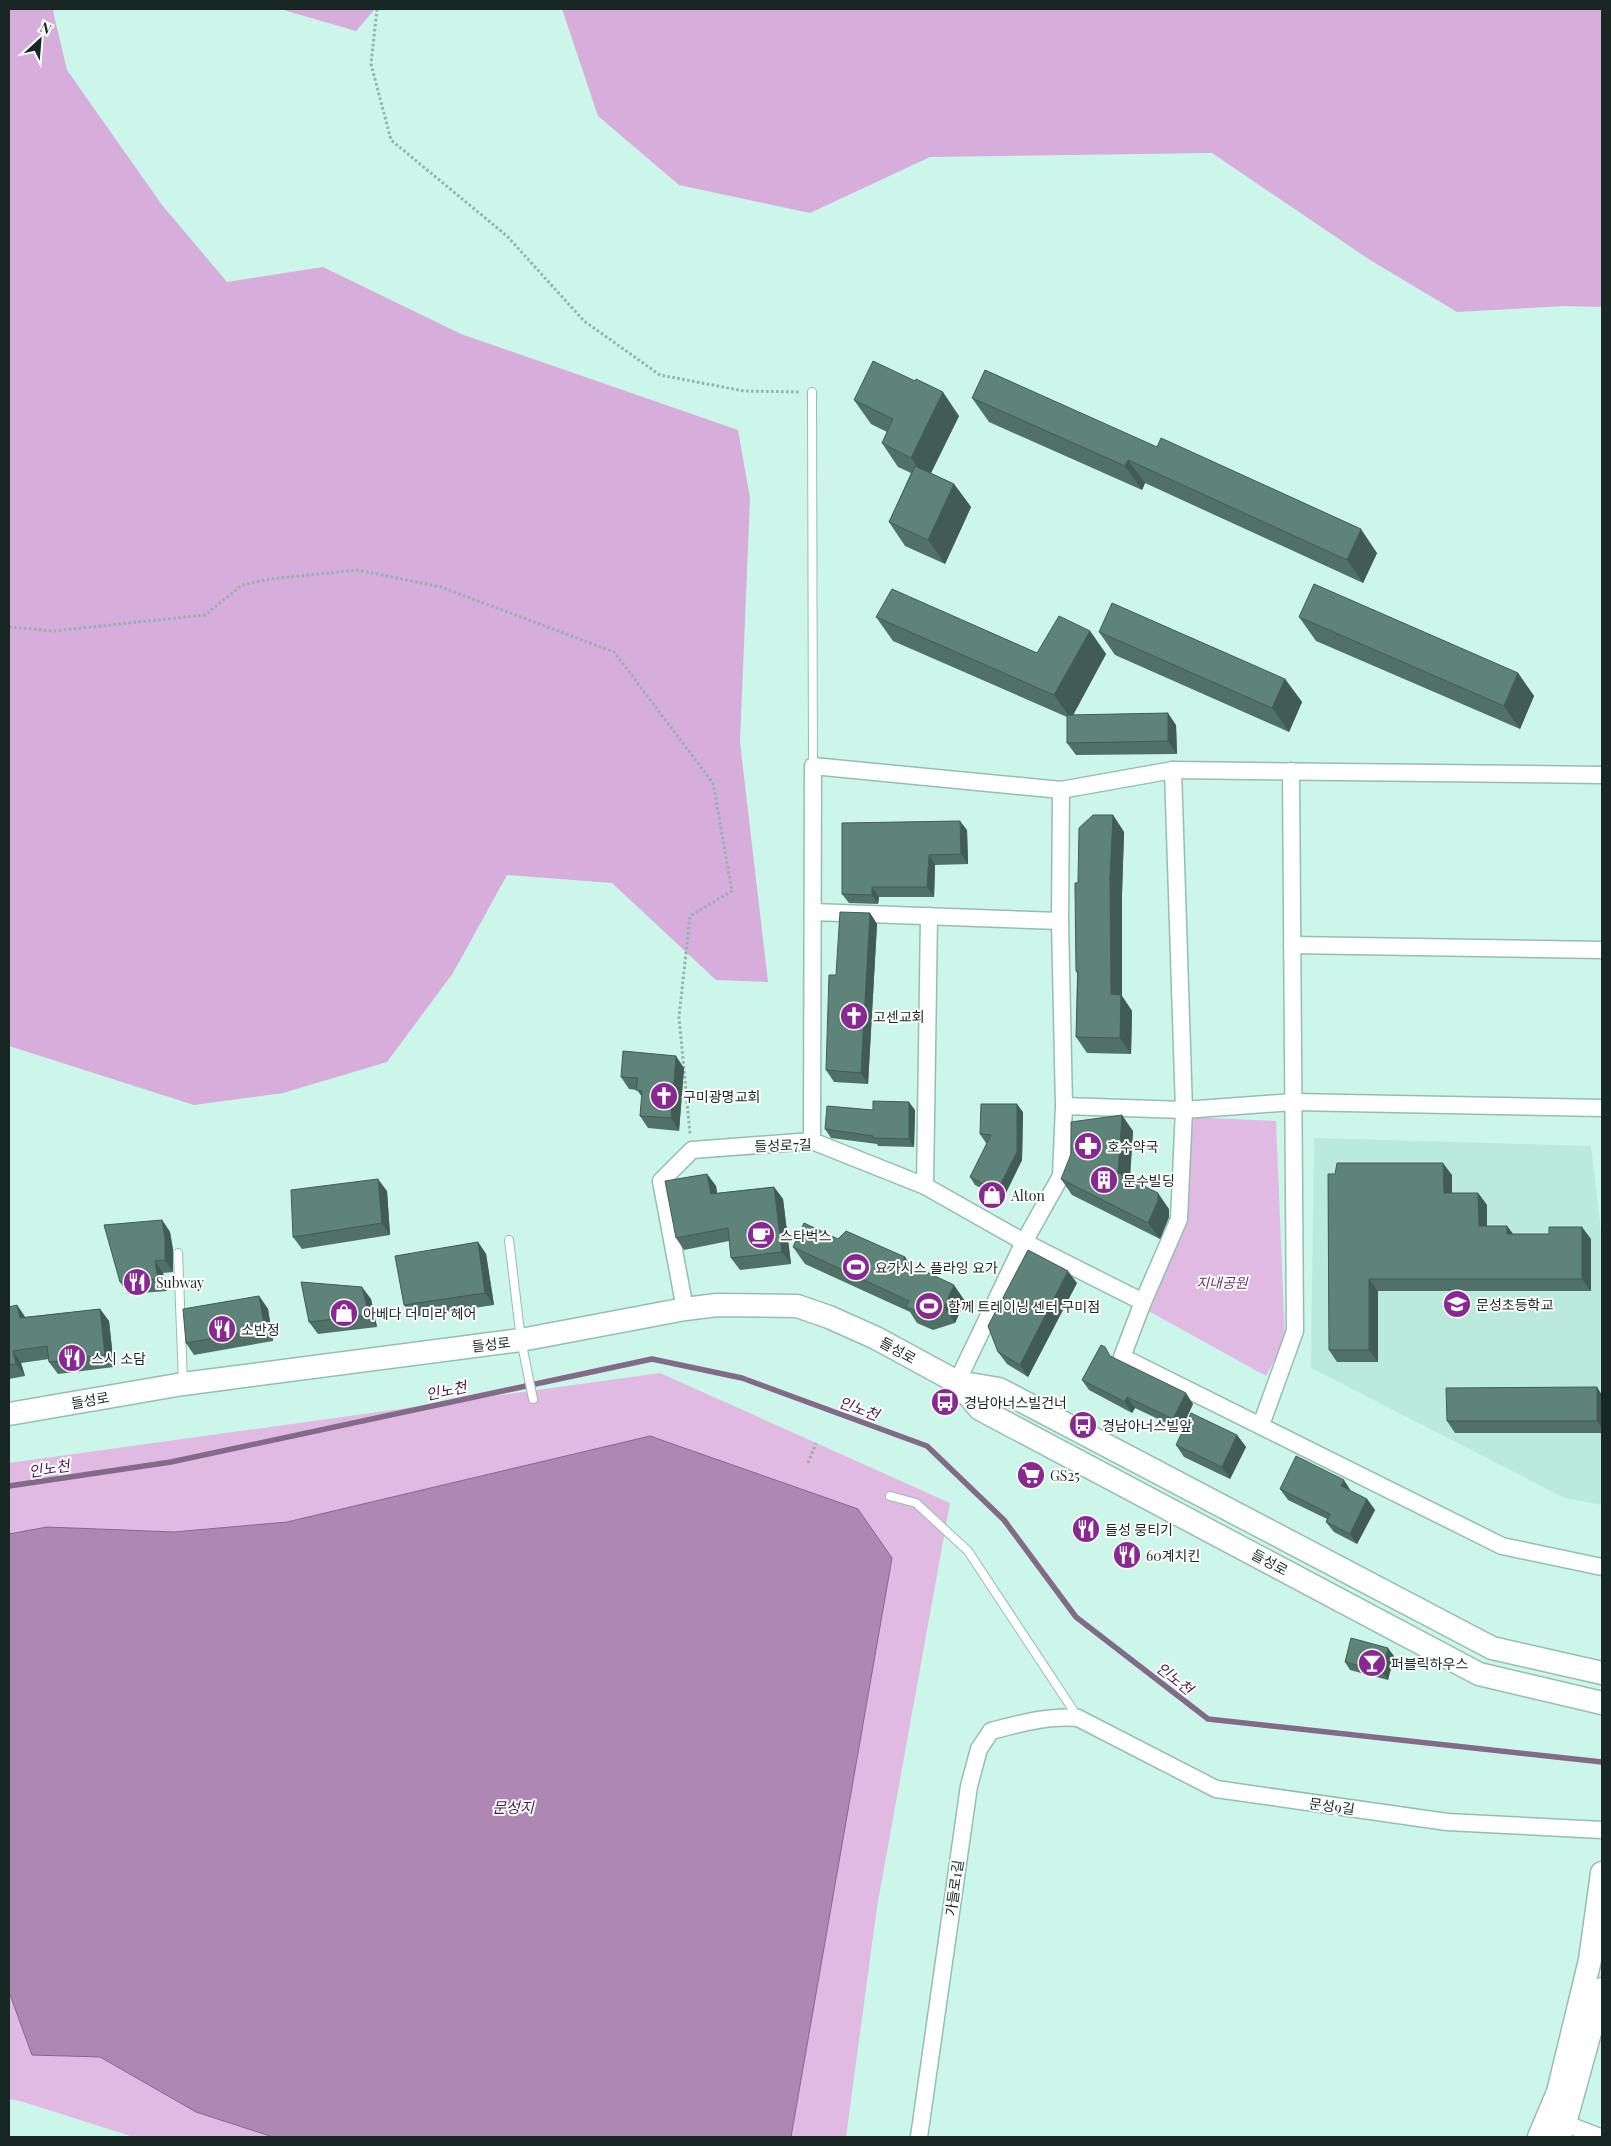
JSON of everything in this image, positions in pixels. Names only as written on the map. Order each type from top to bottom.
[{"type":"street","points":[[812,1141],[813,766],[1061,790],[1173,770],[1602,775]]},
{"type":"street","points":[[1173,770],[1184,1110],[1179,1219],[1143,1302],[1122,1357],[1502,1546],[1602,1567]]},
{"type":"street","points":[[1261,1425],[1295,1331],[1291,772]]},
{"type":"street","points":[[957,1382],[1024,1242],[1061,1176],[1064,1106],[1060,921],[1061,790]]},
{"type":"street","points":[[813,912],[1060,921]]},
{"type":"street","points":[[925,1186],[929,916]]},
{"type":"street","points":[[1292,945],[1602,950]]},
{"type":"street","points":[[1064,1106],[1184,1110],[1293,1102],[1602,1108]]},
{"type":"street","name":"들성로7길","points":[[692,1150],[812,1141],[925,1186],[1024,1242],[1143,1302]]},
{"type":"street","points":[[685,1309],[661,1181],[692,1150]]},
{"type":"street","name":"들성로","points":[[9,1414],[183,1384],[521,1340],[685,1309],[717,1305],[797,1306],[829,1317],[876,1338],[957,1382],[999,1389],[1492,1648],[1602,1673]]},
{"type":"street","name":"들성로","points":[[957,1382],[980,1409],[1479,1674],[1602,1703]]},
{"type":"street","name":"가들로1길","points":[[919,2137],[968,1786],[979,1749],[991,1731],[1026,1723],[1068,1717],[1078,1718]]},
{"type":"street","name":"문성9길","points":[[1078,1718],[1216,1789],[1448,1822],[1602,1830]]},
{"type":"street","points":[[1557,2126],[1558,2092],[1590,1960],[1602,1873]]},
{"type":"street","points":[[1539,2137],[1557,2126],[1602,1989]]},
{"type":"street","points":[[1557,2126],[1600,2137]]},
{"type":"lane","points":[[812,392],[813,766]]},
{"type":"lane","points":[[510,1240],[521,1340],[533,1399]]},
{"type":"lane","points":[[178,1253],[183,1384]]},
{"type":"lane","points":[[890,1496],[916,1503],[968,1551],[1078,1718]]},
{"type":"path","points":[[377,9],[371,64],[390,140],[506,236],[584,322],[660,375],[744,392],[812,392]]},
{"type":"path","points":[[9,627],[53,631],[205,616],[242,585],[270,579],[357,570],[441,586],[614,652],[713,783],[732,891],[690,916],[679,1017],[692,1150]]},
{"type":"path","points":[[808,1463],[816,1443]]},
{"type":"shaded area","points":[[9,9],[57,9],[53,11],[67,70],[162,205],[227,282],[323,267],[461,334],[738,430],[750,498],[740,742],[768,982],[716,980],[612,883],[507,875],[453,973],[387,1062],[283,1093],[194,1105],[9,1046]]},
{"type":"shaded area","points":[[280,9],[375,9],[356,31]]},
{"type":"shaded area","points":[[562,9],[1602,9],[1602,307],[1565,306],[1457,312],[1370,260],[1212,153],[930,157],[810,213],[679,185],[598,116]]},
{"type":"shaded area","name":"문성초등학교","points":[[1314,1138],[1591,1146],[1602,1240],[1602,1505],[1565,1498],[1311,1368]]},
{"type":"green space","name":"지내공원","points":[[1186,1117],[1276,1121],[1285,1340],[1266,1376],[1143,1308],[1182,1219]]},
{"type":"green space","name":"문성지","points":[[660,1373],[950,1503],[877,1907],[846,2137],[134,2137],[9,2099],[9,1463]]},
{"type":"water","name":"문성지","points":[[650,1436],[858,1509],[892,1558],[791,2137],[273,2137],[196,2112],[100,2057],[32,2055],[9,1992],[9,1534],[47,1527],[174,1532],[287,1522]]},
{"type":"building","points":[[873,361],[943,392],[911,458],[882,443],[893,419],[854,400]]},
{"type":"building","points":[[985,370],[1157,447],[1161,438],[1361,529],[1347,560],[1128,460],[1125,466],[972,398]]},
{"type":"building","points":[[915,466],[954,484],[928,540],[889,522]]},
{"type":"building","points":[[1314,584],[1518,673],[1504,706],[1299,617]]},
{"type":"building","points":[[892,589],[1037,653],[1059,616],[1090,631],[1054,695],[876,617]]},
{"type":"building","points":[[1112,603],[1285,679],[1272,708],[1099,632]]},
{"type":"building","points":[[1168,713],[1168,741],[1067,743],[1067,715]]},
{"type":"building","points":[[1093,815],[1113,815],[1110,878],[1111,994],[1121,995],[1120,1038],[1076,1037],[1078,971],[1076,971],[1075,883],[1078,883],[1079,828]]},
{"type":"building","points":[[960,821],[961,854],[929,855],[927,887],[872,887],[872,895],[842,894],[842,823]]},
{"type":"building","points":[[840,912],[870,913],[861,1073],[826,1070],[829,975],[836,975]]},
{"type":"building","name":"구미광명교회","points":[[623,1051],[676,1056],[671,1118],[640,1116],[642,1091],[636,1090],[638,1078],[621,1077]]},
{"type":"building","points":[[873,1101],[909,1102],[909,1139],[873,1138],[873,1136],[825,1129],[827,1106],[873,1110]]},
{"type":"building","points":[[981,1104],[1017,1104],[1017,1152],[997,1191],[970,1177],[991,1135],[980,1134]]},
{"type":"building","name":"문수빌딩","points":[[1122,1115],[1118,1173],[1158,1193],[1158,1201],[1148,1223],[1061,1179],[1071,1154],[1071,1122]]},
{"type":"building","points":[[1337,1163],[1443,1163],[1444,1193],[1478,1193],[1479,1226],[1507,1226],[1507,1234],[1549,1234],[1549,1227],[1582,1227],[1582,1279],[1369,1279],[1369,1350],[1329,1350],[1328,1174],[1335,1174]]},
{"type":"building","points":[[707,1174],[711,1194],[774,1187],[782,1252],[731,1258],[728,1228],[676,1238],[665,1181]]},
{"type":"building","points":[[378,1179],[382,1223],[293,1237],[291,1190]]},
{"type":"building","points":[[162,1220],[165,1238],[165,1260],[155,1261],[158,1279],[120,1282],[104,1225]]},
{"type":"building","points":[[804,1223],[838,1239],[846,1231],[905,1257],[903,1261],[954,1285],[944,1307],[922,1314],[906,1307],[909,1301],[793,1247]]},
{"type":"building","points":[[478,1242],[485,1293],[404,1305],[395,1256]]},
{"type":"building","points":[[1028,1250],[1068,1271],[1020,1365],[998,1352],[988,1326]]},
{"type":"building","points":[[301,1282],[362,1287],[369,1315],[309,1322]]},
{"type":"building","points":[[259,1296],[265,1329],[186,1343],[183,1309]]},
{"type":"building","points":[[17,1305],[20,1318],[100,1309],[105,1355],[49,1362],[47,1346],[13,1351],[16,1364],[9,1365],[9,1307]]},
{"type":"building","points":[[1101,1345],[1105,1347],[1110,1356],[1186,1393],[1173,1419],[1127,1397],[1125,1402],[1082,1380]]},
{"type":"building","points":[[1597,1387],[1597,1421],[1447,1421],[1446,1388]]},
{"type":"building","points":[[1191,1413],[1237,1435],[1222,1467],[1176,1445]]},
{"type":"building","points":[[1296,1456],[1344,1480],[1341,1486],[1367,1499],[1350,1534],[1326,1522],[1330,1514],[1280,1489]]},
{"type":"building","points":[[1351,1638],[1388,1648],[1382,1672],[1345,1662]]},
{"type":"waterway","name":"인노천","points":[[9,1486],[171,1462],[652,1359],[742,1378],[927,1446],[1004,1520],[1076,1617],[1208,1719],[1602,1762]]},
{"type":"place","name":"고센교회","points":[[854,1016]]},
{"type":"place","name":"구미광명교회","points":[[664,1096]]},
{"type":"place","name":"호수약국","points":[[1088,1146]]},
{"type":"place","name":"문수빌딩","points":[[1104,1180]]},
{"type":"place","name":"Alton","points":[[992,1195]]},
{"type":"place","name":"스타벅스","points":[[761,1235]]},
{"type":"place","name":"요가시스 플라잉 요가","points":[[856,1267]]},
{"type":"place","name":"Subway","points":[[137,1282]]},
{"type":"place","name":"문성초등학교","points":[[1457,1304]]},
{"type":"place","name":"함께 트레이닝 센터 구미점","points":[[929,1306]]},
{"type":"place","name":"아베다 더 미라 헤어","points":[[344,1313]]},
{"type":"place","name":"소반정","points":[[222,1329]]},
{"type":"place","name":"스시 소담","points":[[72,1358]]},
{"type":"place","name":"경남아너스빌건너","points":[[945,1402]]},
{"type":"place","name":"경남아너스빌앞","points":[[1083,1425]]},
{"type":"place","name":"GS25","points":[[1031,1475]]},
{"type":"place","name":"들성 뭉티기","points":[[1086,1529]]},
{"type":"place","name":"60계치킨","points":[[1127,1555]]},
{"type":"place","name":"퍼블릭하우스","points":[[1372,1663]]}]
